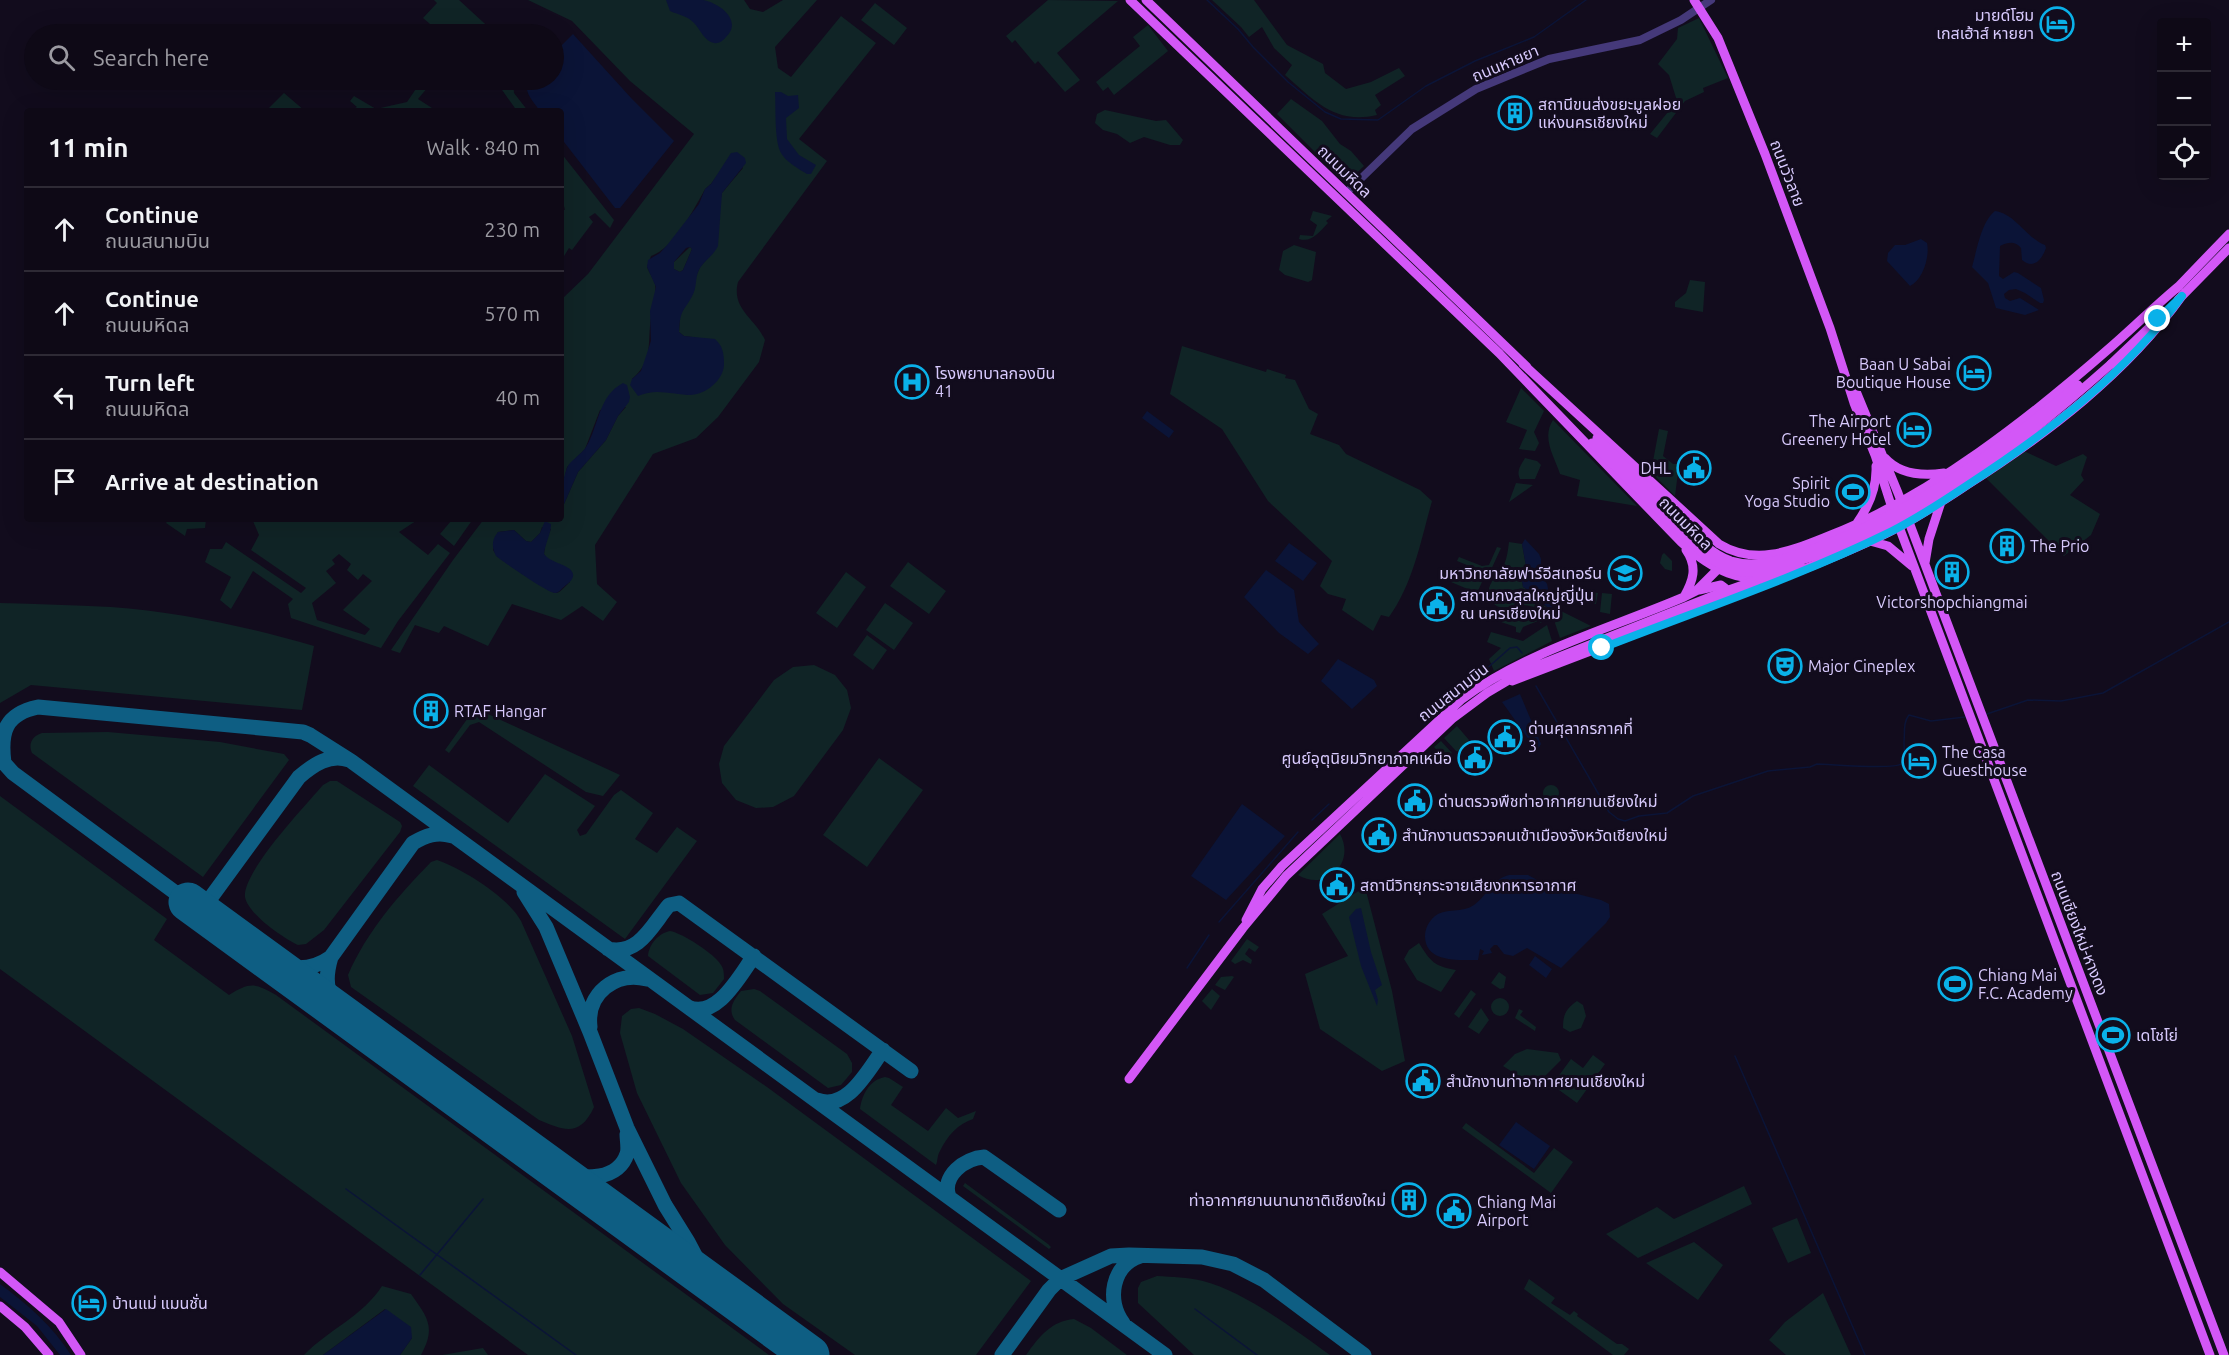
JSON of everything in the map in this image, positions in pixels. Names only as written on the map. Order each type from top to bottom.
[{"type":"main road","name":"ถนนมหิดล","points":[[1130,0],[1496,350],[1706,546],[1731,561],[1749,564],[1763,563],[1818,547],[1933,492],[1975,464],[2109,361],[2229,234]]},
{"type":"main road","name":"ถนนมหิดล","points":[[1149,3],[1523,364],[1719,544],[1736,552],[1765,556],[1788,552],[1892,508],[1981,449],[2104,353],[2179,285]]},
{"type":"main road","points":[[1144,14],[1149,3]]},
{"type":"main road","name":"ถนนวัวลาย","points":[[1697,4],[1723,48],[1842,363],[1862,401],[1892,508],[1904,525]]},
{"type":"main road","name":"ถนนมหิดล","points":[[1523,364],[1694,545],[1727,567],[1742,572],[1761,572],[1835,550],[1917,509],[1968,477],[2055,412],[2182,296],[2229,248]]},
{"type":"main road","name":"ถนนมหิดล","points":[[1496,350],[1701,561],[1717,570],[1741,577],[1770,579],[1784,577],[1904,525],[1994,468],[2086,398],[2157,328],[2182,296]]},
{"type":"main road","points":[[1981,449],[1977,458],[1980,465],[1986,469],[1994,468]]},
{"type":"main road","points":[[1856,525],[1866,510],[1875,485],[1879,456],[1910,472],[1930,475],[1948,472]]},
{"type":"main road","name":"ถนนวัวลาย","points":[[1879,456],[1901,502],[1904,525]]},
{"type":"main road","points":[[1870,541],[1888,546],[1920,568],[1941,502]]},
{"type":"main road","points":[[1668,528],[1673,529],[1683,524],[1686,519],[1685,512]]},
{"type":"main road","name":"ถนนเชียงใหม่-หางดง","points":[[1904,525],[1973,707],[1983,719],[2224,1355]]},
{"type":"main road","points":[[1681,542],[1690,556],[1694,570],[1691,586],[1683,597]]},
{"type":"main road","name":"ถนนสนามบิน","points":[[1129,1079],[1243,928],[1286,876],[1452,719],[1501,684],[1530,668],[1722,592],[1788,571],[1835,550]]},
{"type":"main road","points":[[1725,599],[1741,577],[1742,562],[1736,552]]},
{"type":"main road","name":"ถนนสนามบิน","points":[[1243,928],[1256,899],[1282,866],[1462,699],[1495,676],[1521,663],[1696,591],[1736,552]]},
{"type":"main road","name":"ถนนสนามบิน","points":[[1501,684],[1528,676],[1784,577]]},
{"type":"main road","points":[[1696,591],[1720,585],[1725,588],[1725,599]]},
{"type":"main road","name":"ถนนเชียงใหม่-หางดง","points":[[1973,707],[1973,722],[2041,908],[2210,1355]]},
{"type":"main road","points":[[2041,908],[2052,903]]},
{"type":"main road","points":[[2179,1271],[2192,1267]]},
{"type":"main road","points":[[0,1272],[59,1322],[81,1355]]},
{"type":"main road","points":[[0,1306],[25,1327],[49,1355]]},
{"type":"street","name":"ถนนหายยา","points":[[1346,193],[1412,129],[1476,89],[1549,59],[1640,40],[1672,25],[1697,4],[1711,0]]},
{"type":"green space","points":[[434,0],[459,0],[485,24],[430,24],[423,18],[437,3]]},
{"type":"green space","points":[[528,0],[744,0],[750,9],[763,12],[783,0],[817,0],[775,47],[778,68],[791,77],[841,16],[876,43],[799,139],[827,161],[738,282],[738,299],[741,306],[765,340],[759,362],[718,417],[696,438],[653,454],[595,545],[597,584],[617,602],[603,621],[582,606],[561,620],[512,604],[488,646],[444,626],[439,633],[415,625],[400,653],[391,650],[482,522],[564,522],[564,504],[578,472],[606,440],[618,416],[626,407],[600,410],[585,449],[567,467],[564,480],[564,297],[588,274],[694,134],[630,81],[572,21]],"holes":[[[731,154],[743,168],[722,193],[707,259],[700,267],[695,279],[694,291],[680,315],[679,332],[684,336],[692,337],[689,395],[663,391],[638,395],[632,379],[647,358],[655,292],[655,284],[647,267],[651,256],[675,238]],[[542,527],[551,529],[546,540],[544,554],[547,559],[555,563],[570,582],[557,593],[544,588],[517,570],[497,556],[493,550],[498,532],[514,530],[526,541],[531,542],[540,533]]]},
{"type":"green space","points":[[1048,0],[1118,1],[1057,53],[1080,80],[1065,92],[1038,61],[1035,64],[1015,40],[1012,43],[1006,36]]},
{"type":"green space","points":[[1212,0],[1254,0],[1287,45],[1323,64],[1325,73],[1346,89],[1371,82],[1399,68],[1405,76],[1375,95],[1381,105],[1375,110],[1377,115],[1362,117],[1337,113],[1316,101],[1285,75],[1292,65],[1274,48],[1262,27],[1249,37]]},
{"type":"green space","points":[[875,3],[907,28],[894,45],[861,20]]},
{"type":"green space","points":[[1699,18],[1728,78],[1703,88],[1704,92],[1685,101],[1657,138],[1650,134],[1677,101],[1669,75],[1658,64],[1677,39],[1678,28]]},
{"type":"green space","points":[[1148,25],[1168,51],[1114,95],[1108,87],[1103,91],[1096,82],[1140,46],[1133,37]]},
{"type":"green space","points":[[415,90],[426,90],[418,99],[432,108],[380,108],[407,102]]},
{"type":"green space","points":[[502,90],[514,90],[526,108],[515,108]]},
{"type":"green space","points":[[284,93],[302,108],[269,108]]},
{"type":"green space","points":[[354,96],[374,108],[355,108],[357,107],[350,101]]},
{"type":"green space","points":[[1291,99],[1322,121],[1340,144],[1351,151],[1364,166],[1346,183],[1277,114]]},
{"type":"green space","points":[[1105,110],[1156,121],[1166,120],[1183,140],[1180,145],[1170,145],[1144,137],[1130,143],[1117,134],[1103,130],[1095,123],[1097,114]]},
{"type":"green space","points":[[564,157],[614,220],[610,228],[595,213],[589,217],[593,222],[572,250],[569,248],[564,256]]},
{"type":"green space","points":[[1313,211],[1332,216],[1315,236],[1304,240],[1299,239],[1300,235],[1313,236],[1317,225],[1310,220]]},
{"type":"green space","points":[[1294,245],[1316,252],[1312,280],[1308,282],[1285,275],[1279,270],[1283,251]]},
{"type":"green space","points":[[690,247],[692,249],[683,270],[680,272],[674,269],[674,262]]},
{"type":"green space","points":[[1690,280],[1705,282],[1703,312],[1675,307],[1675,302],[1686,293]]},
{"type":"green space","points":[[1182,346],[1266,372],[1267,369],[1295,380],[1309,409],[1318,414],[1310,434],[1339,445],[1346,454],[1420,490],[1432,501],[1404,590],[1389,617],[1381,615],[1373,631],[1342,610],[1346,599],[1328,594],[1320,586],[1332,561],[1268,501],[1222,429],[1170,394]]},
{"type":"green space","points":[[1521,388],[1544,411],[1534,432],[1539,443],[1535,451],[1519,449],[1527,430],[1506,422]]},
{"type":"green space","points":[[1553,420],[1637,506],[1577,496],[1580,480],[1560,474],[1550,448],[1548,434]]},
{"type":"green space","points":[[1659,429],[1668,431],[1663,456],[1673,464],[1679,464],[1675,496],[1651,472]]},
{"type":"green space","points":[[2024,451],[2056,466],[2083,454],[2087,457],[2081,475],[2084,480],[2070,495],[2100,514],[2091,535],[2064,556],[1986,478]]},
{"type":"green space","points":[[1525,458],[1537,461],[1541,465],[1535,479],[1520,479],[1519,471]]},
{"type":"green space","points":[[1516,483],[1533,485],[1509,502]]},
{"type":"green space","points":[[206,522],[205,528],[187,529],[185,536],[166,523]]},
{"type":"green space","points":[[253,522],[414,522],[399,532],[428,555],[438,544],[450,553],[398,621],[381,648],[291,618],[288,604],[293,599],[253,571],[231,609],[220,600],[231,577],[205,562],[210,549],[222,549],[226,542],[301,593],[306,588],[251,550],[259,535]],"holes":[[[339,554],[351,564],[347,570],[358,580],[363,574],[372,581],[343,610],[370,629],[365,635],[317,620],[312,603],[336,583],[326,571],[335,564],[332,560]]]},
{"type":"green space","points":[[450,522],[471,522],[454,546],[440,534]]},
{"type":"green space","points":[[1509,542],[1522,544],[1526,566],[1522,581],[1523,587],[1545,607],[1549,609],[1552,607],[1550,614],[1527,605],[1496,606],[1490,598],[1489,588],[1504,565]]},
{"type":"green space","points":[[1497,547],[1501,548],[1490,572],[1487,573],[1457,561],[1459,557],[1482,566],[1489,565]]},
{"type":"green space","points":[[1664,553],[1672,561],[1672,571],[1665,569],[1660,563]]},
{"type":"green space","points":[[908,562],[946,591],[929,614],[890,586]]},
{"type":"green space","points":[[846,572],[866,587],[837,628],[816,613]]},
{"type":"green space","points":[[1458,573],[1482,582],[1477,593],[1451,582],[1454,574]]},
{"type":"green space","points":[[1577,590],[1598,593],[1596,604],[1575,600]]},
{"type":"green space","points":[[1602,593],[1612,594],[1610,614],[1600,612]]},
{"type":"green space","points":[[0,603],[111,607],[162,613],[239,627],[314,646],[302,710],[31,685],[0,703]]},
{"type":"green space","points":[[885,603],[913,623],[894,650],[866,630]]},
{"type":"green space","points":[[1561,611],[1591,626],[1560,638],[1555,623]]},
{"type":"green space","points":[[1512,614],[1536,616],[1543,619],[1541,623],[1538,621],[1523,627],[1520,633],[1516,632],[1516,627],[1492,619],[1494,616],[1507,617]]},
{"type":"green space","points":[[1547,625],[1552,641],[1494,671],[1489,659],[1501,648],[1487,642],[1491,632],[1523,641]]},
{"type":"green space","points":[[867,635],[887,650],[873,670],[853,655]]},
{"type":"green space","points":[[814,665],[835,675],[847,690],[851,708],[843,730],[794,796],[773,807],[756,808],[736,800],[722,783],[719,764],[724,746],[774,680],[793,667]]},
{"type":"green space","points":[[475,708],[620,775],[603,796],[586,792],[479,722],[470,725],[449,753],[445,750]]},
{"type":"green space","points":[[1457,726],[1469,740],[1459,751],[1456,751],[1444,738]]},
{"type":"green space","points":[[108,732],[220,742],[284,754],[289,760],[203,877],[32,753],[31,750],[33,738],[42,733]]},
{"type":"green space","points":[[1441,741],[1452,753],[1446,760],[1434,747]]},
{"type":"green space","points":[[879,758],[923,790],[867,867],[823,835]]},
{"type":"green space","points":[[429,765],[508,823],[545,774],[595,806],[577,830],[580,836],[586,834],[614,795],[621,790],[653,813],[635,839],[657,853],[677,827],[697,841],[625,939],[413,786]]},
{"type":"green space","points":[[330,781],[337,781],[400,822],[402,826],[400,832],[324,930],[306,944],[298,945],[275,931],[252,911],[245,897],[247,886],[276,839],[323,785]]},
{"type":"green space","points":[[1548,785],[1554,785],[1559,793],[1557,799],[1548,801],[1543,796],[1543,790]]},
{"type":"green space","points":[[0,796],[167,919],[154,940],[229,995],[247,986],[257,986],[276,995],[769,1355],[528,1355],[0,969]]},
{"type":"green space","points":[[1340,834],[1344,845],[1344,855],[1336,872],[1319,880],[1298,875]]},
{"type":"green space","points":[[437,860],[484,885],[506,903],[521,921],[572,1036],[594,1107],[589,1117],[577,1127],[564,1129],[539,1120],[351,987],[348,975],[374,929],[407,888],[431,862]]},
{"type":"green space","points":[[1365,887],[1392,991],[1405,1061],[1382,1071],[1320,1029],[1305,974],[1348,956],[1322,914]]},
{"type":"green space","points":[[670,931],[698,945],[718,960],[724,979],[713,993],[700,995],[648,956],[655,940]]},
{"type":"green space","points":[[1247,939],[1259,947],[1255,952],[1249,948],[1245,954],[1252,960],[1251,964],[1243,960],[1235,964],[1231,961]]},
{"type":"green space","points":[[1419,943],[1434,962],[1456,970],[1441,992],[1417,980],[1404,959],[1409,950]]},
{"type":"green space","points":[[1499,972],[1506,977],[1504,988],[1500,989],[1491,983]]},
{"type":"green space","points":[[1221,977],[1234,977],[1225,990],[1215,985]]},
{"type":"green space","points":[[754,989],[847,1054],[852,1063],[852,1072],[841,1085],[828,1088],[735,1020],[732,1005],[736,998],[741,991]]},
{"type":"green space","points":[[1212,989],[1220,996],[1211,1010],[1202,1001]]},
{"type":"green space","points":[[1471,990],[1476,994],[1459,1018],[1454,1014]]},
{"type":"green space","points":[[1496,998],[1504,998],[1509,1003],[1507,1014],[1496,1016],[1491,1011],[1491,1003]]},
{"type":"green space","points":[[1577,1001],[1583,1005],[1586,1016],[1581,1028],[1570,1032],[1563,1028],[1564,1019],[1568,1009]]},
{"type":"green space","points":[[639,1008],[683,1029],[767,1087],[1031,1281],[976,1355],[855,1355],[783,1304],[725,1245],[681,1183],[637,1093],[620,1033],[622,1016],[631,1009]]},
{"type":"green space","points":[[1481,1008],[1489,1020],[1479,1034],[1468,1027]]},
{"type":"green space","points":[[1519,1009],[1523,1011],[1520,1015],[1536,1027],[1535,1031],[1515,1018]]},
{"type":"green space","points":[[1527,1049],[1558,1053],[1561,1060],[1535,1086],[1503,1066],[1515,1054]]},
{"type":"green space","points":[[1593,1055],[1605,1064],[1577,1103],[1552,1085],[1571,1059],[1583,1068]]},
{"type":"green space","points":[[885,1077],[903,1087],[891,1105],[928,1131],[946,1108],[958,1118],[976,1111],[973,1119],[958,1127],[946,1140],[936,1165],[860,1109],[867,1089],[875,1081]]},
{"type":"green space","points":[[1466,1123],[1534,1173],[1554,1148],[1573,1162],[1551,1193],[1462,1128]]},
{"type":"green space","points":[[965,1183],[1051,1247],[1049,1249],[963,1186]]},
{"type":"green space","points":[[1744,1186],[1752,1204],[1638,1258],[1606,1234],[1657,1207],[1674,1219]]},
{"type":"green space","points":[[1797,1218],[1811,1253],[1788,1263],[1772,1228]]},
{"type":"green space","points":[[1694,1242],[1723,1265],[1698,1300],[1646,1263]]},
{"type":"green space","points":[[1157,1276],[1180,1277],[1219,1286],[1269,1312],[1330,1355],[1194,1355],[1138,1303],[1138,1288],[1141,1282]]},
{"type":"green space","points":[[1529,1279],[1555,1298],[1551,1303],[1570,1315],[1574,1311],[1578,1314],[1577,1316],[1617,1344],[1622,1344],[1629,1349],[1624,1355],[1613,1355],[1524,1289]]},
{"type":"green space","points":[[382,1286],[411,1294],[426,1316],[429,1330],[421,1355],[400,1355],[412,1338],[385,1309],[323,1355],[304,1355],[365,1306]]},
{"type":"green space","points":[[1823,1293],[1851,1355],[1786,1355],[1769,1340],[1785,1322]]},
{"type":"green space","points":[[1074,1319],[1091,1328],[1127,1355],[1026,1355],[1041,1336],[1052,1327]]},
{"type":"green space","points":[[483,1348],[488,1355],[442,1355]]},
{"type":"water","points":[[666,0],[710,2],[722,9],[731,19],[731,31],[720,42],[711,42],[692,21],[670,11]]},
{"type":"water","points":[[573,34],[674,141],[620,208],[615,208],[564,142],[564,108],[538,108],[528,92],[528,90],[564,90],[564,43]]},
{"type":"water","points":[[775,92],[788,96],[798,95],[799,108],[786,118],[787,139],[799,155],[816,165],[811,174],[793,165],[781,153],[776,132]]},
{"type":"water","points":[[737,152],[745,158],[746,163],[722,193],[718,246],[698,271],[694,292],[682,313],[679,332],[684,336],[715,339],[720,344],[724,360],[721,376],[707,390],[694,395],[657,392],[638,396],[630,385],[632,379],[641,371],[651,341],[650,311],[656,287],[647,267],[648,260],[660,253],[668,244],[699,204],[705,189],[711,184],[731,153]],"holes":[[[686,248],[692,249],[683,270],[680,272],[674,269],[674,262]]]},
{"type":"water","points":[[1995,211],[2009,216],[2032,237],[2045,245],[2046,248],[2040,259],[2030,264],[2022,260],[2021,248],[2016,244],[2009,243],[2000,246],[1999,276],[2003,279],[2014,272],[2018,273],[2041,288],[2044,300],[2040,303],[2016,289],[2004,294],[2005,298],[2010,301],[2020,298],[2039,310],[2025,315],[1996,308],[1988,283],[1972,267],[1983,229]]},
{"type":"water","points":[[1921,239],[1927,243],[1926,261],[1919,279],[1910,286],[1887,261],[1888,253],[1895,245],[1905,245]]},
{"type":"water","points":[[623,383],[627,385],[629,402],[618,416],[606,440],[578,472],[564,504],[564,478],[568,465],[586,447],[604,403]]},
{"type":"water","points":[[1147,411],[1174,431],[1169,438],[1142,418]]},
{"type":"water","points":[[545,522],[551,524],[544,554],[551,560],[569,568],[573,574],[570,582],[555,593],[501,560],[496,556],[493,547],[494,538],[498,532],[514,530],[526,541],[531,542],[540,533]]},
{"type":"water","points":[[1525,539],[1541,559],[1541,574],[1547,584],[1552,607],[1549,609],[1533,593],[1523,587],[1522,581],[1526,566],[1522,544]]},
{"type":"water","points":[[1289,543],[1317,563],[1303,581],[1275,561]]},
{"type":"water","points":[[1266,570],[1294,590],[1299,622],[1319,644],[1308,654],[1279,633],[1244,597]]},
{"type":"water","points":[[1338,659],[1374,680],[1377,686],[1352,709],[1321,681]]},
{"type":"water","points":[[1520,694],[1541,744],[1537,751],[1502,702]]},
{"type":"water","points":[[1242,804],[1285,836],[1226,900],[1191,876]]},
{"type":"water","points":[[1509,875],[1528,875],[1550,887],[1601,900],[1609,904],[1610,917],[1561,968],[1527,948],[1513,956],[1504,954],[1497,945],[1494,945],[1490,949],[1492,953],[1482,955],[1484,951],[1480,949],[1478,960],[1445,958],[1431,952],[1425,937],[1427,926],[1433,918],[1444,912],[1465,909],[1474,905],[1498,880]]},
{"type":"water","points":[[1361,908],[1371,952],[1382,985],[1375,990],[1377,1006],[1361,966],[1349,917],[1356,909]]},
{"type":"water","points":[[1535,956],[1552,969],[1546,978],[1529,965]]},
{"type":"water","points":[[1516,1122],[1550,1146],[1534,1169],[1499,1145]]},
{"type":"water","points":[[0,1284],[39,1316],[71,1355],[60,1355],[37,1326],[0,1297]]},
{"type":"water","points":[[386,1309],[411,1327],[412,1338],[400,1355],[323,1355]]},
{"type":"waterway","points":[[1207,0],[1288,82],[1325,112],[1341,119],[1378,120],[1426,86],[1475,61],[1534,37],[1586,0]]},
{"type":"waterway","points":[[1984,715],[2028,700],[2061,701],[2103,693],[2229,622]]},
{"type":"waterway","points":[[1424,724],[1510,648],[1517,647],[1522,653]]},
{"type":"waterway","points":[[1536,686],[1609,812],[1625,821],[1639,816],[1667,813],[1693,796],[1768,771],[1810,767],[1817,764],[1896,766],[1904,760],[1905,724],[1909,715],[1931,721],[1965,717]]},
{"type":"waterway","points":[[1312,820],[1329,804]]},
{"type":"waterway","points":[[1219,922],[1298,832]]},
{"type":"waterway","points":[[1187,968],[1209,935]]},
{"type":"waterway","points":[[1735,1056],[1865,1355]]},
{"type":"waterway","points":[[346,1189],[576,1355]]},
{"type":"waterway","points":[[420,1275],[483,1199]]},
{"type":"waterway","points":[[1195,1309],[1257,1355]]},
{"type":"taxiway","points":[[188,902],[13,773],[4,763],[3,742],[7,726],[18,714],[38,707],[303,732],[310,735],[351,761],[1165,1355]]},
{"type":"taxiway","points":[[201,911],[299,777],[322,761],[335,758],[349,760]]},
{"type":"taxiway","points":[[350,1020],[329,992],[327,976],[331,957],[413,843],[431,835],[452,836]]},
{"type":"taxiway","points":[[524,892],[546,927],[627,1128],[665,1205],[709,1282]]},
{"type":"taxiway","points":[[608,949],[619,950],[636,943],[644,937],[669,905],[679,903],[911,1071]]},
{"type":"taxiway","points":[[688,1007],[699,1009],[718,1002],[735,984],[754,956]]},
{"type":"taxiway","points":[[266,959],[299,968],[315,965],[331,957]]},
{"type":"taxiway","points":[[590,1027],[593,1004],[605,987],[624,978],[647,979]]},
{"type":"taxiway","points":[[817,1100],[828,1102],[847,1095],[856,1087],[883,1050]]},
{"type":"taxiway","points":[[563,1176],[600,1176],[616,1169],[623,1163],[627,1154],[627,1134]]},
{"type":"taxiway","points":[[949,1197],[948,1182],[956,1170],[969,1161],[984,1157],[1059,1210]]},
{"type":"taxiway","points":[[1002,1355],[1049,1290],[1060,1279],[1111,1256],[1129,1255],[1202,1257],[1233,1264],[1264,1280],[1364,1355]]},
{"type":"taxiway","points":[[1123,1323],[1115,1305],[1115,1285],[1123,1267],[1140,1256]]},
{"type":"runway","points":[[188,902],[810,1355]]},
{"type":"place","name":"มายด์โฮม เกสเฮ้าส์ หายยา","points":[[2057,24]]},
{"type":"place","name":"สถานีขนส่งขยะมูลฝอย แห่งนครเชียงใหม่","points":[[1515,113]]},
{"type":"place","name":"Baan U Sabai Boutique House","points":[[1974,373]]},
{"type":"place","name":"โรงพยาบาลกองบิน 41","points":[[912,382]]},
{"type":"place","name":"The Airport Greenery Hotel","points":[[1914,430]]},
{"type":"place","name":"DHL","points":[[1694,468]]},
{"type":"place","name":"Spirit Yoga Studio","points":[[1853,492]]},
{"type":"place","name":"The Prio","points":[[2007,546]]},
{"type":"place","name":"Victorshopchiangmai","points":[[1952,572]]},
{"type":"place","name":"มหาวิทยาลัยฟาร์อีสเทอร์น","points":[[1625,573]]},
{"type":"place","name":"สถานกงสุลใหญ่ญี่ปุ่น ณ นครเชียงใหม่","points":[[1437,604]]},
{"type":"place","name":"Major Cineplex","points":[[1785,666]]},
{"type":"place","name":"RTAF Hangar","points":[[431,711]]},
{"type":"place","name":"ด่านศุลากรภาคที่ 3","points":[[1505,737]]},
{"type":"place","name":"ศูนย์อุตุนิยมวิทยาภาคเหนือ","points":[[1475,758]]},
{"type":"place","name":"The Casa Guesthouse","points":[[1919,761]]},
{"type":"place","name":"ด่านตรวจพืชท่าอากาศยานเชียงใหม่","points":[[1415,801]]},
{"type":"place","name":"สำนักงานตรวจคนเข้าเมืองจังหวัดเชียงใหม่","points":[[1379,835]]},
{"type":"place","name":"สถานีวิทยุกระจายเสียงทหารอากาศ","points":[[1337,885]]},
{"type":"place","name":"Chiang Mai F.C. Academy","points":[[1955,984]]},
{"type":"place","name":"เดโชโย่","points":[[2113,1035]]},
{"type":"place","name":"สำนักงานท่าอากาศยานเชียงใหม่","points":[[1423,1081]]},
{"type":"place","name":"ท่าอากาศยานนานาชาติเชียงใหม่","points":[[1409,1200]]},
{"type":"place","name":"Chiang Mai Airport","points":[[1454,1211]]},
{"type":"place","name":"บ้านแม่ แมนชั่น","points":[[89,1303]]},
{"type":"route","points":[[1602,648],[1815,565],[1922,515],[2009,458],[2079,403],[2134,352],[2165,319],[2182,296],[2158,319]]}]
